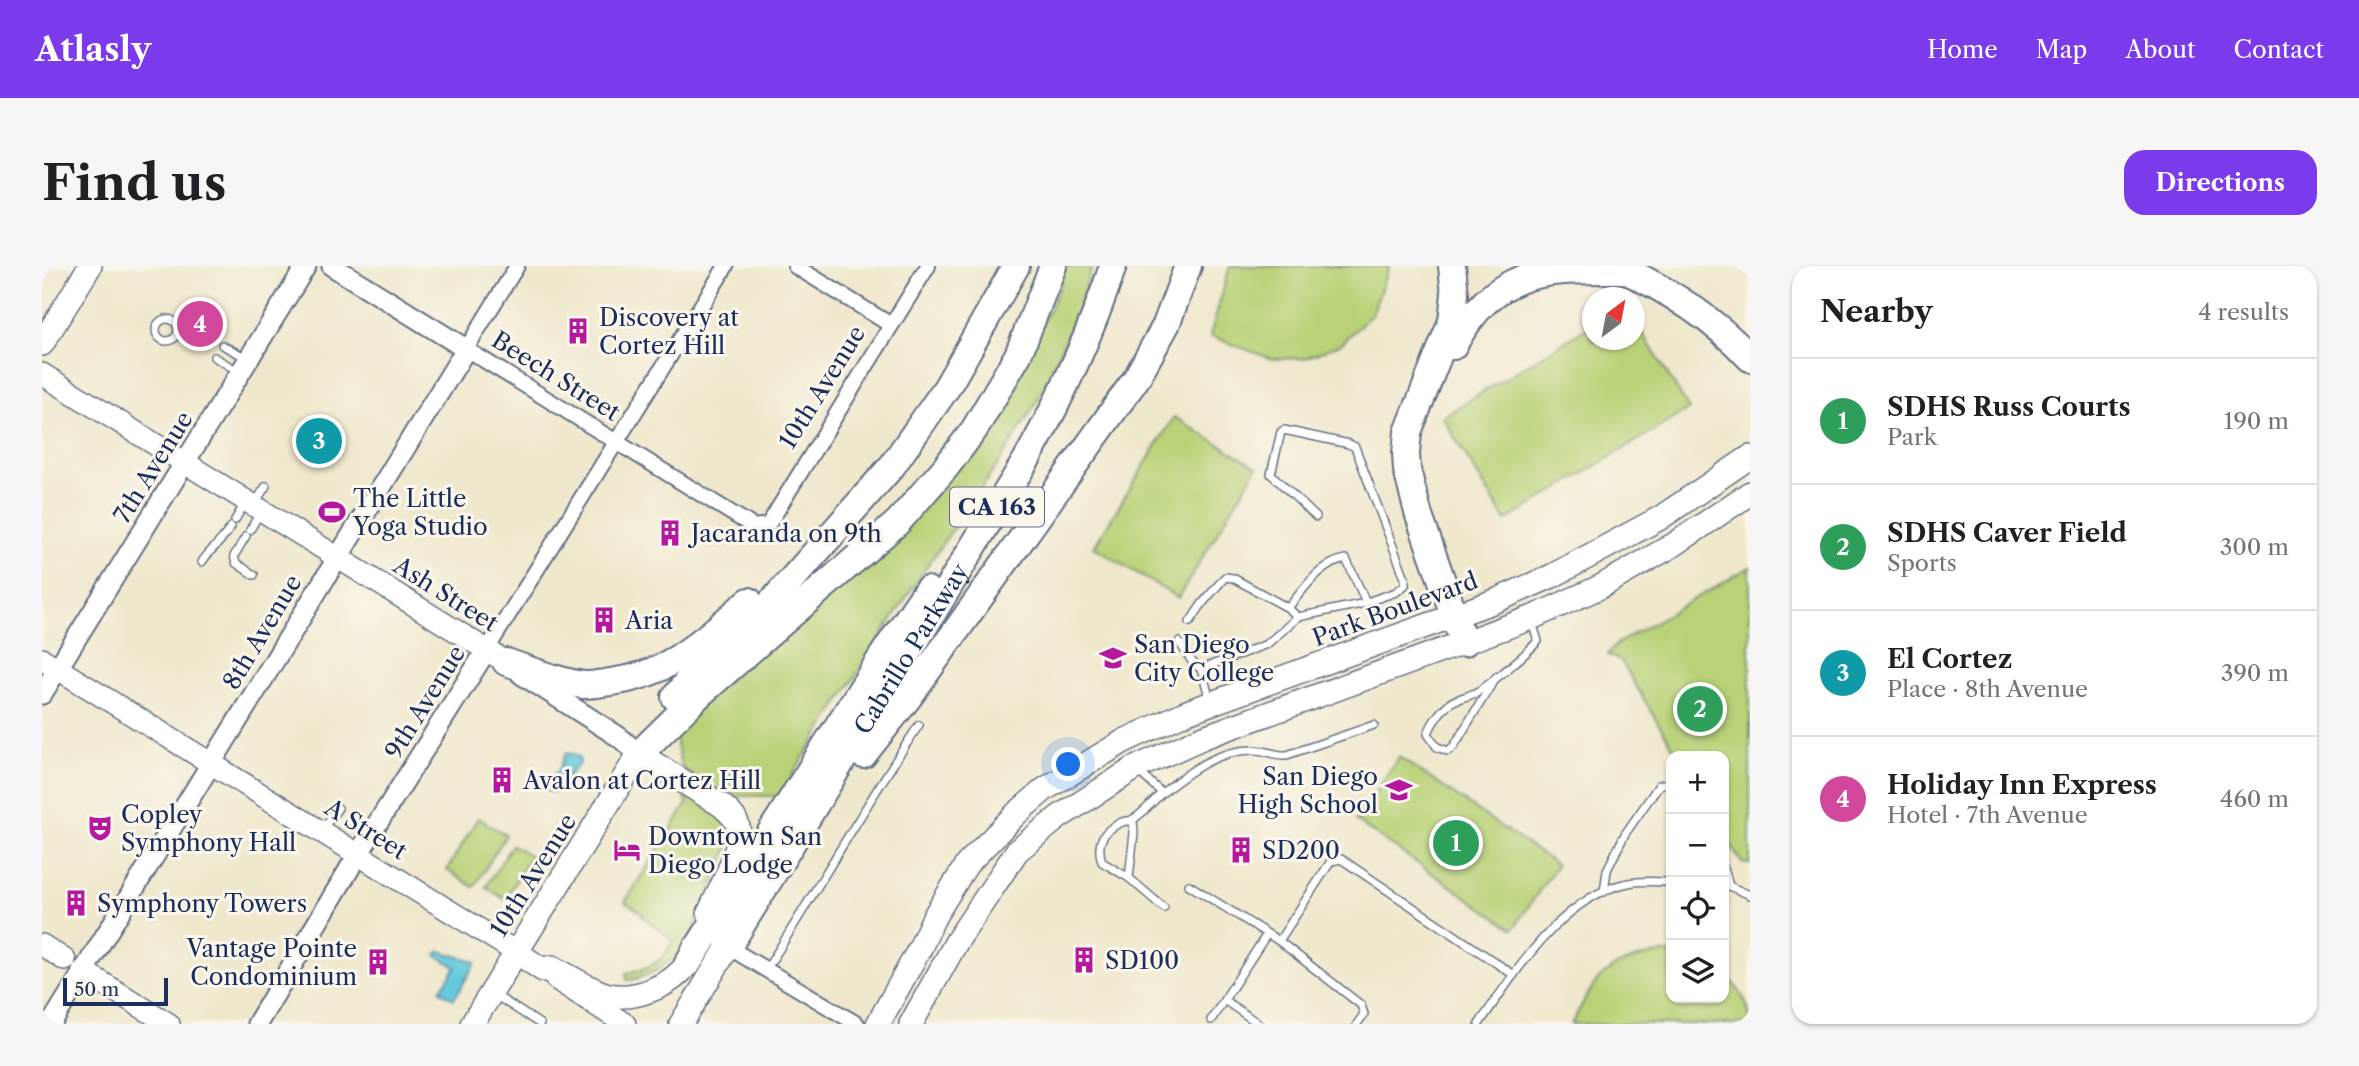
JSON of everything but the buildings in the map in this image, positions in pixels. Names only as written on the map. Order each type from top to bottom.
[{"type":"highway","points":[[639,754],[653,724],[687,682],[771,603],[892,467],[947,387],[1016,266]]},
{"type":"highway","points":[[639,754],[699,694],[898,522],[946,467],[974,430],[1018,355],[1053,266]]},
{"type":"highway","name":"Cabrillo Parkway","points":[[728,947],[1028,457],[1056,407],[1082,351],[1113,266]]},
{"type":"highway","points":[[790,846],[908,698],[1136,379],[1166,325],[1188,266]]},
{"type":"highway","points":[[1452,266],[1455,294],[1452,321],[1408,432],[1407,470],[1419,516],[1464,643]]},
{"type":"highway","points":[[1429,382],[1468,320],[1494,295],[1515,281],[1552,270],[1621,268],[1684,303],[1717,327],[1750,358]]},
{"type":"highway","points":[[688,963],[890,644],[958,544],[1028,457]]},
{"type":"highway","points":[[496,657],[565,681],[587,685],[630,680],[663,668],[685,654],[838,527]]},
{"type":"main road","points":[[42,344],[90,266]]},
{"type":"main road","name":"Ash Street","points":[[42,374],[496,657]]},
{"type":"main road","name":"Park Boulevard","points":[[878,1024],[934,917],[967,864],[1017,813],[1045,789],[1124,741],[1211,703],[1455,615],[1552,576],[1660,517],[1750,457]]},
{"type":"main road","points":[[911,1024],[957,941],[1017,851],[1059,817],[1135,768],[1204,737],[1531,618],[1600,587],[1675,544],[1750,493]]},
{"type":"main road","name":"A Street","points":[[50,664],[516,952],[625,1024]]},
{"type":"main road","points":[[544,970],[552,967],[593,989],[620,996],[654,989],[673,978],[688,963],[732,859],[738,840],[738,827],[732,815],[721,805],[639,754]]},
{"type":"main road","name":"10th Avenue","points":[[472,1024],[639,754]]},
{"type":"main road","points":[[42,946],[169,1024]]},
{"type":"main road","name":"CA 163","points":[[681,1024],[728,947]]},
{"type":"street","name":"7th Avenue","points":[[42,694],[50,664],[184,463],[306,266]]},
{"type":"street","name":"Beech Street","points":[[332,266],[754,527]]},
{"type":"street","name":"8th Avenue","points":[[51,1024],[74,965],[211,763],[517,266]]},
{"type":"street","name":"9th Avenue","points":[[257,1024],[357,856],[496,657],[616,442],[726,266]]},
{"type":"street","points":[[796,266],[891,325]]},
{"type":"street","name":"10th Avenue","points":[[754,527],[768,525],[928,266]]},
{"type":"street","name":"Ash Street","points":[[496,657],[529,681],[619,737],[639,754]]},
{"type":"street","points":[[728,947],[857,1024]]},
{"type":"lane","points":[[172,320],[178,329],[176,340],[160,340],[155,330],[161,320],[172,320],[185,327]]},
{"type":"lane","points":[[222,345],[244,366]]},
{"type":"lane","points":[[214,357],[244,366]]},
{"type":"lane","points":[[1201,669],[1267,645],[1298,617],[1366,602],[1396,592],[1405,585],[1405,578],[1355,447],[1284,430],[1280,432],[1272,474],[1316,517]]},
{"type":"lane","points":[[254,575],[236,563],[234,556],[248,533],[254,506],[266,486]]},
{"type":"lane","points":[[202,562],[207,553],[224,539],[233,524],[254,506]]},
{"type":"lane","points":[[224,539],[238,548]]},
{"type":"lane","points":[[1288,608],[1321,569],[1332,561],[1346,559],[1366,602]]},
{"type":"lane","points":[[1190,622],[1225,577],[1233,578],[1288,608],[1298,617]]},
{"type":"lane","points":[[1496,677],[1454,746],[1448,751],[1437,747],[1428,734],[1430,726],[1450,703],[1476,693],[1538,641],[1531,618]]},
{"type":"lane","points":[[1180,642],[1193,663],[1201,669],[1211,703]]},
{"type":"lane","points":[[766,970],[833,863],[864,807],[919,725]]},
{"type":"lane","points":[[1164,908],[1129,878],[1102,862],[1098,849],[1101,839],[1110,830],[1122,822],[1133,820],[1193,769],[1216,757],[1253,750],[1287,755],[1374,725]]},
{"type":"lane","points":[[1135,768],[1162,793]]},
{"type":"lane","points":[[1604,892],[1606,870],[1625,834],[1659,785],[1666,783]]},
{"type":"lane","points":[[321,832],[338,808]]},
{"type":"lane","points":[[1129,878],[1133,820]]},
{"type":"lane","points":[[1279,941],[1331,861],[1341,859],[1514,975]]},
{"type":"lane","points":[[1479,1024],[1531,951],[1572,909],[1628,883],[1666,882]]},
{"type":"lane","points":[[1189,885],[1279,941],[1361,1005],[1364,1014],[1357,1024]]},
{"type":"lane","points":[[1729,887],[1750,895]]},
{"type":"lane","points":[[1211,1020],[1268,934]]},
{"type":"lane","points":[[491,993],[540,1024]]},
{"type":"lane","points":[[1224,1000],[1259,1024]]},
{"type":"green space","points":[[1065,266],[1093,266],[1069,331],[1036,403],[998,464],[918,579],[779,796],[727,796],[682,768],[673,730],[775,639],[1022,368],[1059,288]]},
{"type":"green space","points":[[1230,266],[1389,266],[1372,314],[1341,344],[1305,358],[1272,359],[1210,336]]},
{"type":"green space","points":[[1582,331],[1582,350],[1645,350],[1645,337],[1689,409],[1506,521],[1442,417]]},
{"type":"green space","points":[[1174,417],[1257,467],[1178,598],[1094,547]]},
{"type":"green space","points":[[1750,567],[1750,864],[1742,863],[1729,841],[1729,751],[1675,751],[1621,661],[1607,655],[1618,643]]},
{"type":"green space","points":[[1399,757],[1557,865],[1513,929],[1356,821]]},
{"type":"green space","points":[[689,792],[728,823],[728,849],[683,949],[656,971],[627,980],[626,973],[655,963],[670,948],[673,940],[642,916],[644,914],[625,902],[688,802],[685,799]]},
{"type":"green space","points":[[478,818],[506,835],[474,887],[447,870]]},
{"type":"green space","points":[[512,845],[531,856],[505,899],[486,887]]},
{"type":"green space","points":[[1666,954],[1666,1003],[1729,1003],[1729,979],[1743,996],[1750,1024],[1571,1024],[1590,990],[1605,973],[1622,963]]},
{"type":"water","points":[[566,753],[577,756],[580,763],[566,778],[559,791],[549,792],[544,787],[545,781],[559,770]]},
{"type":"water","points":[[440,951],[476,962],[454,999],[440,991],[456,967],[436,955]]},
{"type":"place","name":"Holiday Inn Express","points":[[200,324]]},
{"type":"place","name":"Discovery at Cortez Hill","points":[[578,331]]},
{"type":"place","name":"El Cortez","points":[[319,441]]},
{"type":"place","name":"The Little Yoga Studio","points":[[332,512]]},
{"type":"place","name":"Jacaranda on 9th","points":[[670,533]]},
{"type":"place","name":"Aria","points":[[604,620]]},
{"type":"place","name":"San Diego City College","points":[[1113,658]]},
{"type":"place","name":"SDHS Caver Field","points":[[1700,709]]},
{"type":"place","name":"Avalon at Cortez Hill","points":[[502,780]]},
{"type":"place","name":"San Diego High School","points":[[1399,790]]},
{"type":"place","name":"Copley Symphony Hall","points":[[100,828]]},
{"type":"place","name":"SDHS Russ Courts","points":[[1456,843]]},
{"type":"place","name":"Downtown San Diego Lodge","points":[[627,850]]},
{"type":"place","name":"SD200","points":[[1241,850]]},
{"type":"place","name":"Symphony Towers","points":[[76,903]]},
{"type":"place","name":"SD100","points":[[1084,960]]},
{"type":"place","name":"Vantage Pointe Condominium","points":[[378,962]]}]
